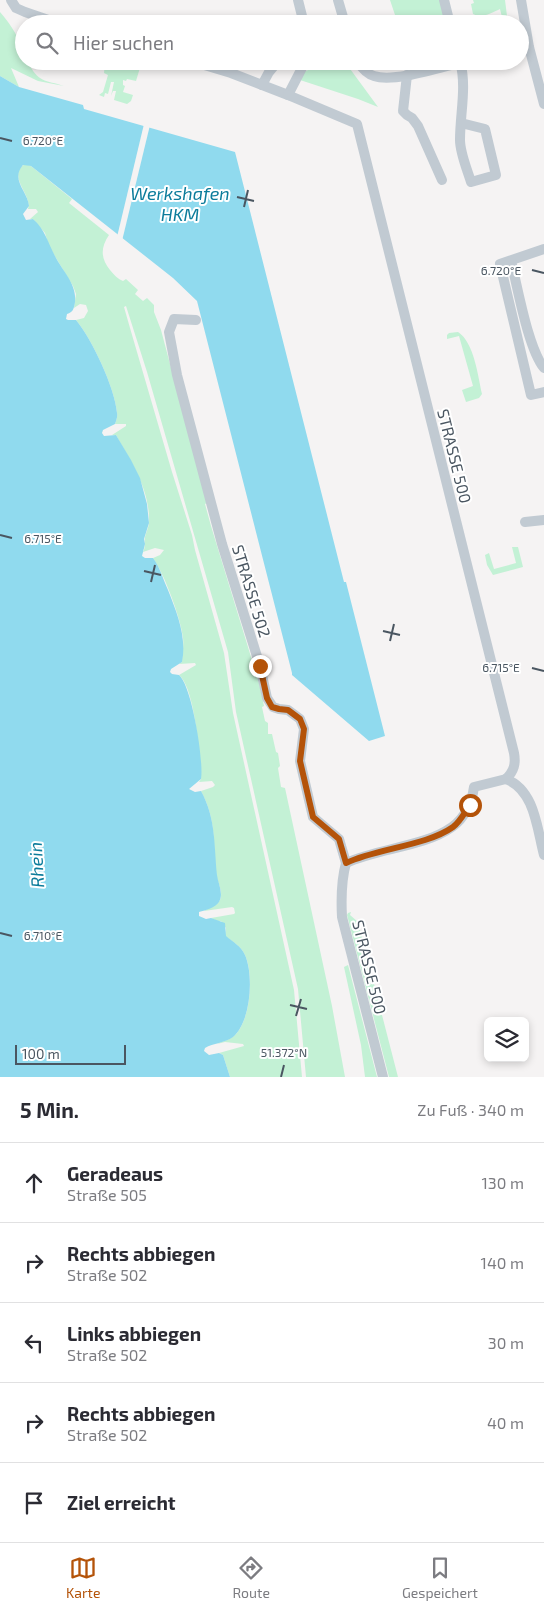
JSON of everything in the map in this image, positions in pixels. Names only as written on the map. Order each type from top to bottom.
[{"type":"street","points":[[11,0],[16,8],[33,15]]},
{"type":"street","points":[[298,0],[302,15]]},
{"type":"street","points":[[338,0],[342,15]]},
{"type":"street","points":[[444,0],[448,15]]},
{"type":"street","points":[[521,0],[522,15]]},
{"type":"street","points":[[529,60],[544,104]]},
{"type":"street","points":[[221,70],[288,96],[302,70]]},
{"type":"street","points":[[262,85],[271,70]]},
{"type":"street","points":[[364,70],[374,76],[394,78],[428,70]]},
{"type":"street","points":[[461,123],[485,129],[496,176],[471,182],[460,142],[463,70]]},
{"type":"street","points":[[407,75],[403,111],[418,126],[442,180]]},
{"type":"street","name":"STRASSE 500","points":[[288,96],[357,124],[514,752],[515,765],[513,773],[506,779]]},
{"type":"street","points":[[544,249],[511,262],[500,264],[531,395],[544,392]]},
{"type":"street","points":[[511,262],[529,335],[540,363],[544,368]]},
{"type":"street","name":"STRASSE 502","points":[[196,320],[174,319],[169,332],[177,375],[222,544],[260,666],[267,698],[272,707],[288,710],[300,719],[304,729],[300,761],[313,817],[339,839],[346,863]]},
{"type":"street","points":[[525,522],[544,520]]},
{"type":"street","points":[[346,863],[362,856],[440,834],[454,826],[463,815],[470,805],[474,787],[506,779],[515,782],[524,791],[532,806],[544,855]]},
{"type":"street","name":"STRASSE 500","points":[[346,863],[342,876],[342,916],[383,1077]]},
{"type":"green space","points":[[390,0],[441,0],[445,15],[395,15]]},
{"type":"green space","points":[[473,0],[505,0],[507,15],[502,15],[500,9],[486,15],[473,14],[471,4],[474,3]]},
{"type":"green space","points":[[0,12],[15,34],[15,70],[11,68],[19,87],[0,76]]},
{"type":"green space","points":[[15,70],[33,70],[43,80],[64,86],[38,81]]},
{"type":"green space","points":[[104,70],[139,70],[136,81],[123,80],[123,85],[125,86],[123,92],[133,95],[131,101],[127,104],[114,100],[116,91],[113,91],[111,96],[114,82],[111,82],[108,94],[105,93],[104,97],[99,95],[103,92],[108,75],[104,73]]},
{"type":"green space","points":[[308,70],[351,70],[378,107],[300,80],[304,72]]},
{"type":"green space","points":[[25,164],[31,166],[72,199],[69,203],[109,235],[103,249],[103,258],[107,266],[118,278],[123,281],[126,279],[138,290],[135,294],[143,301],[147,298],[154,305],[154,312],[161,330],[207,503],[205,504],[211,526],[259,683],[265,721],[268,723],[268,734],[272,734],[276,752],[278,753],[281,787],[285,788],[332,1006],[345,1077],[306,1077],[298,989],[236,712],[228,652],[126,306],[124,307],[192,535],[224,653],[233,713],[294,990],[302,1077],[230,1077],[223,1055],[219,1053],[244,1046],[243,1044],[225,1042],[217,1044],[234,1036],[240,1029],[247,1009],[250,985],[248,963],[245,955],[237,944],[225,936],[226,928],[221,921],[211,918],[234,914],[234,908],[204,911],[217,904],[221,895],[217,878],[210,813],[201,791],[215,785],[212,781],[199,782],[201,779],[196,724],[189,694],[179,675],[196,665],[195,663],[179,664],[182,662],[182,630],[167,585],[153,558],[160,555],[164,550],[155,548],[143,552],[149,526],[146,498],[133,466],[116,435],[112,435],[126,426],[126,424],[115,424],[117,414],[115,403],[102,364],[89,339],[76,320],[84,318],[88,311],[86,305],[80,304],[74,308],[76,294],[73,286],[49,246],[45,233],[33,219],[30,219],[38,212],[36,209],[28,209],[29,204],[19,180],[18,174]]},
{"type":"green space","points":[[458,332],[468,343],[472,351],[482,394],[479,398],[466,402],[462,390],[473,386],[459,336],[447,339],[449,333]]},
{"type":"green space","points":[[512,547],[518,547],[523,567],[493,575],[487,565],[485,555],[489,553],[494,569],[516,563]]},
{"type":"green space","points":[[351,912],[350,915],[358,922],[398,1077],[389,1077],[347,915]]},
{"type":"green space","points":[[348,965],[377,1077],[365,1077],[361,1045],[344,967]]},
{"type":"water","points":[[0,76],[19,87],[83,105],[84,109],[235,152],[385,736],[369,741],[292,675],[197,301],[173,278],[31,166],[23,165],[19,170],[18,176],[29,206],[23,214],[26,220],[33,219],[41,227],[74,289],[74,308],[67,314],[66,319],[76,320],[89,339],[102,364],[115,403],[117,416],[115,424],[103,430],[102,433],[104,436],[116,435],[140,478],[147,504],[149,523],[144,539],[145,544],[142,556],[153,558],[158,565],[178,616],[183,643],[182,662],[171,669],[170,672],[179,675],[184,682],[196,724],[201,757],[201,779],[189,789],[195,792],[201,791],[206,801],[212,822],[217,875],[221,892],[219,902],[199,912],[199,916],[225,923],[226,936],[243,952],[248,964],[250,986],[244,1021],[233,1037],[208,1046],[204,1051],[209,1055],[219,1053],[223,1055],[230,1077],[0,1077]]},
{"type":"pier","points":[[144,124],[150,125],[122,241],[117,237]]},
{"type":"route","points":[[260,666],[267,698],[272,707],[288,710],[300,719],[304,729],[301,738],[300,761],[309,805],[313,817],[339,839],[346,863],[362,856],[440,834],[454,826],[470,805]]},
{"type":"water label","name":"Werkshafen HKM","points":[[180,203]]},
{"type":"water label","name":"Rhein","points":[[36,865]]}]
